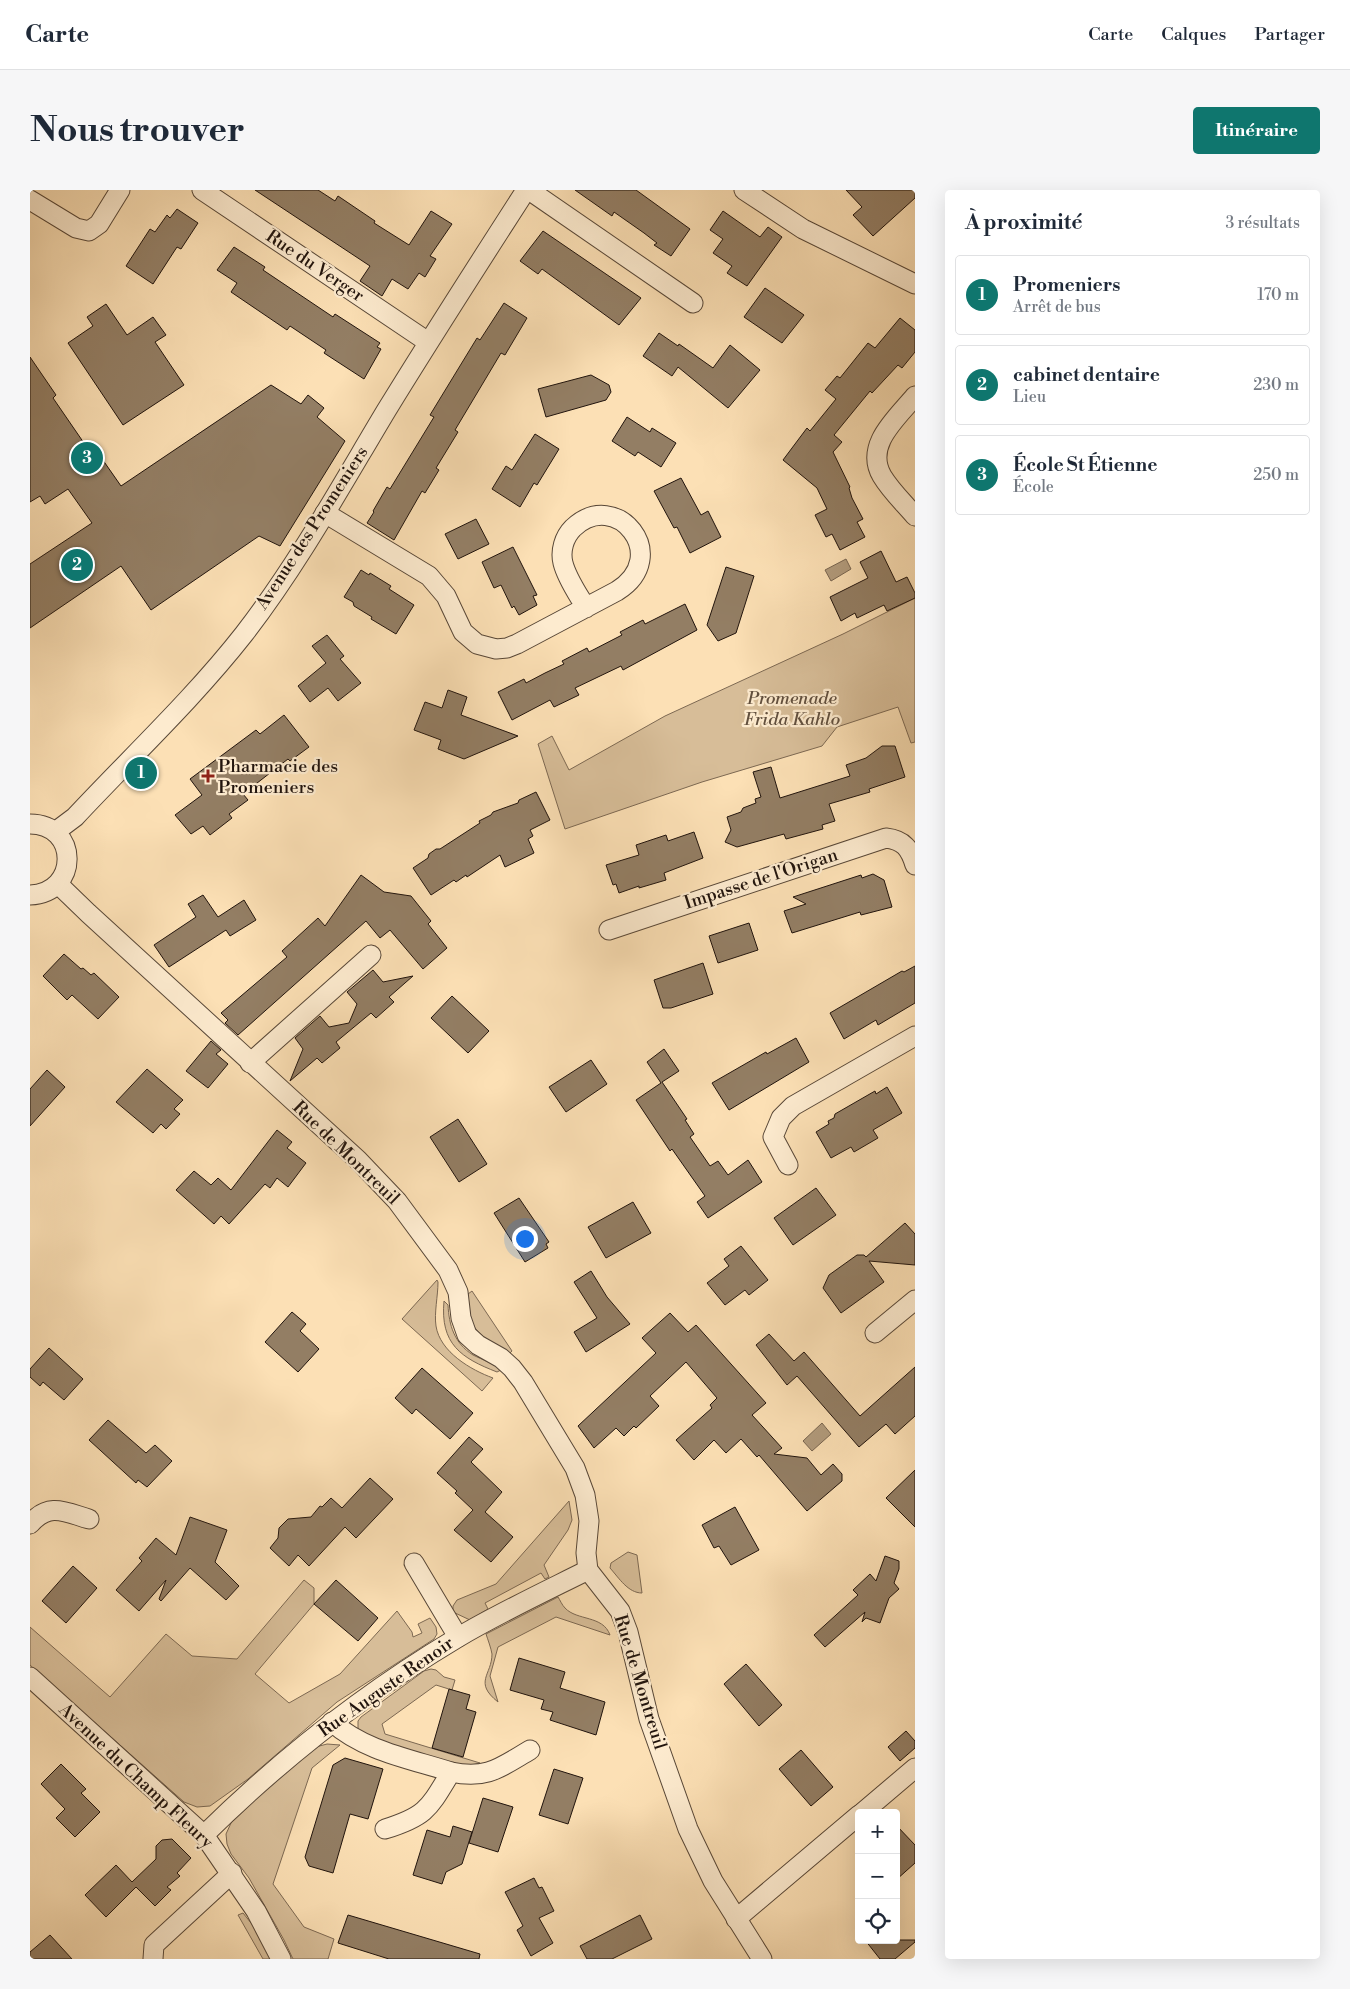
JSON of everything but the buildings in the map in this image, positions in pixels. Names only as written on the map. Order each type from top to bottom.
[{"type":"street","points":[[30,200],[76,228],[89,232],[94,229],[120,190]]},
{"type":"street","name":"Rue du Verger","points":[[202,190],[428,342]]},
{"type":"street","points":[[528,190],[693,303]]},
{"type":"street","name":"Avenue des Promeniers","points":[[55,832],[75,817],[223,658],[274,592],[325,513],[428,342],[528,190]]},
{"type":"street","points":[[744,190],[802,229],[915,284]]},
{"type":"street","points":[[915,396],[883,436],[876,459],[883,478],[915,516]]},
{"type":"street","points":[[325,513],[429,576],[446,596],[463,632],[477,644],[496,650],[517,644],[586,608],[627,586],[639,567],[640,545],[636,535],[629,527],[620,520],[610,516],[599,515],[579,523],[565,539],[562,550],[565,571],[586,608]]},
{"type":"street","points":[[30,824],[42,825],[55,832],[64,843],[67,857],[65,871],[58,884],[48,891],[30,895]]},
{"type":"street","name":"Impasse de l'Origan","points":[[609,930],[886,838],[901,842],[913,858]]},
{"type":"street","name":"Rue de Montreuil","points":[[58,884],[383,1185],[407,1213],[448,1270],[458,1292],[461,1318],[467,1335],[478,1345],[501,1358],[523,1382],[575,1468],[585,1495],[590,1521],[586,1553],[588,1570],[620,1611],[628,1632],[649,1719],[688,1829],[713,1880],[762,1959]]},
{"type":"street","points":[[250,1063],[371,955]]},
{"type":"street","points":[[788,1165],[773,1136],[781,1118],[793,1106],[915,1036]]},
{"type":"street","points":[[875,1333],[915,1300]]},
{"type":"street","points":[[30,1524],[41,1514],[56,1510],[89,1519]]},
{"type":"street","points":[[414,1563],[458,1637]]},
{"type":"street","name":"Rue Auguste Renoir","points":[[204,1834],[229,1810],[332,1722],[403,1672],[458,1637],[588,1570]]},
{"type":"street","name":"Avenue du Champ Fleury","points":[[30,1677],[204,1834],[256,1911],[281,1959]]},
{"type":"street","points":[[332,1722],[350,1736],[368,1745],[468,1776],[484,1774],[504,1766],[530,1750]]},
{"type":"street","points":[[867,1809],[915,1768]]},
{"type":"street","points":[[385,1829],[409,1822],[420,1815],[430,1806],[451,1772]]},
{"type":"street","points":[[736,1919],[855,1818]]},
{"type":"street","points":[[153,1959],[154,1945],[232,1873]]},
{"type":"green space","name":"Promenade Frida Kahlo","points":[[915,598],[915,742],[911,743],[898,707],[837,727],[822,746],[702,782],[565,829],[538,744],[552,736],[569,770],[665,716],[843,634]]},
{"type":"green space","points":[[437,1280],[436,1326],[439,1335],[450,1352],[458,1359],[475,1370],[493,1378],[482,1391],[402,1319]]},
{"type":"green space","points":[[472,1291],[512,1351],[510,1353],[488,1340],[475,1328],[470,1315],[468,1294]]},
{"type":"green space","points":[[444,1301],[448,1305],[451,1326],[461,1345],[473,1355],[501,1370],[497,1372],[484,1367],[463,1355],[456,1347],[450,1339],[446,1328]]},
{"type":"green space","points":[[569,1501],[572,1520],[568,1530],[544,1565],[549,1577],[545,1579],[541,1573],[485,1603],[488,1609],[470,1620],[453,1612],[453,1606],[457,1600],[496,1584]]},
{"type":"green space","points":[[628,1552],[637,1555],[642,1593],[628,1588],[610,1568],[611,1563]]},
{"type":"green space","points":[[304,1580],[314,1588],[314,1604],[255,1674],[289,1703],[340,1674],[397,1611],[412,1632],[413,1637],[422,1633],[418,1624],[430,1618],[436,1627],[437,1634],[434,1639],[337,1702],[248,1779],[210,1806],[197,1807],[184,1802],[30,1665],[30,1627],[110,1697],[166,1634],[192,1656],[237,1659]]},
{"type":"green space","points":[[558,1597],[564,1607],[570,1612],[602,1624],[610,1635],[556,1617],[498,1647],[490,1676],[498,1702],[491,1695],[485,1684],[492,1654],[486,1634]]},
{"type":"green space","points":[[436,1670],[444,1677],[455,1680],[452,1690],[436,1685],[382,1724],[385,1734],[480,1763],[467,1765],[436,1760],[358,1732],[358,1721],[361,1717],[424,1671]]},
{"type":"green space","points":[[327,1744],[340,1745],[312,1768],[273,1884],[304,1927],[334,1939],[328,1959],[293,1959],[249,1878],[231,1854],[226,1834],[231,1823],[292,1764],[312,1748]]},
{"type":"green space","points":[[243,1913],[263,1938],[274,1959],[263,1959],[238,1915]]},
{"type":"shaded area","points":[[846,559],[851,569],[831,581],[825,570]]},
{"type":"shaded area","points":[[822,1423],[831,1434],[812,1451],[803,1441]]},
{"type":"place","name":"École St Étienne","points":[[87,458]]},
{"type":"place","name":"cabinet dentaire","points":[[77,565]]},
{"type":"place","name":"Promeniers","points":[[141,773]]},
{"type":"place","name":"Pharmacie des Promeniers","points":[[208,776]]}]
